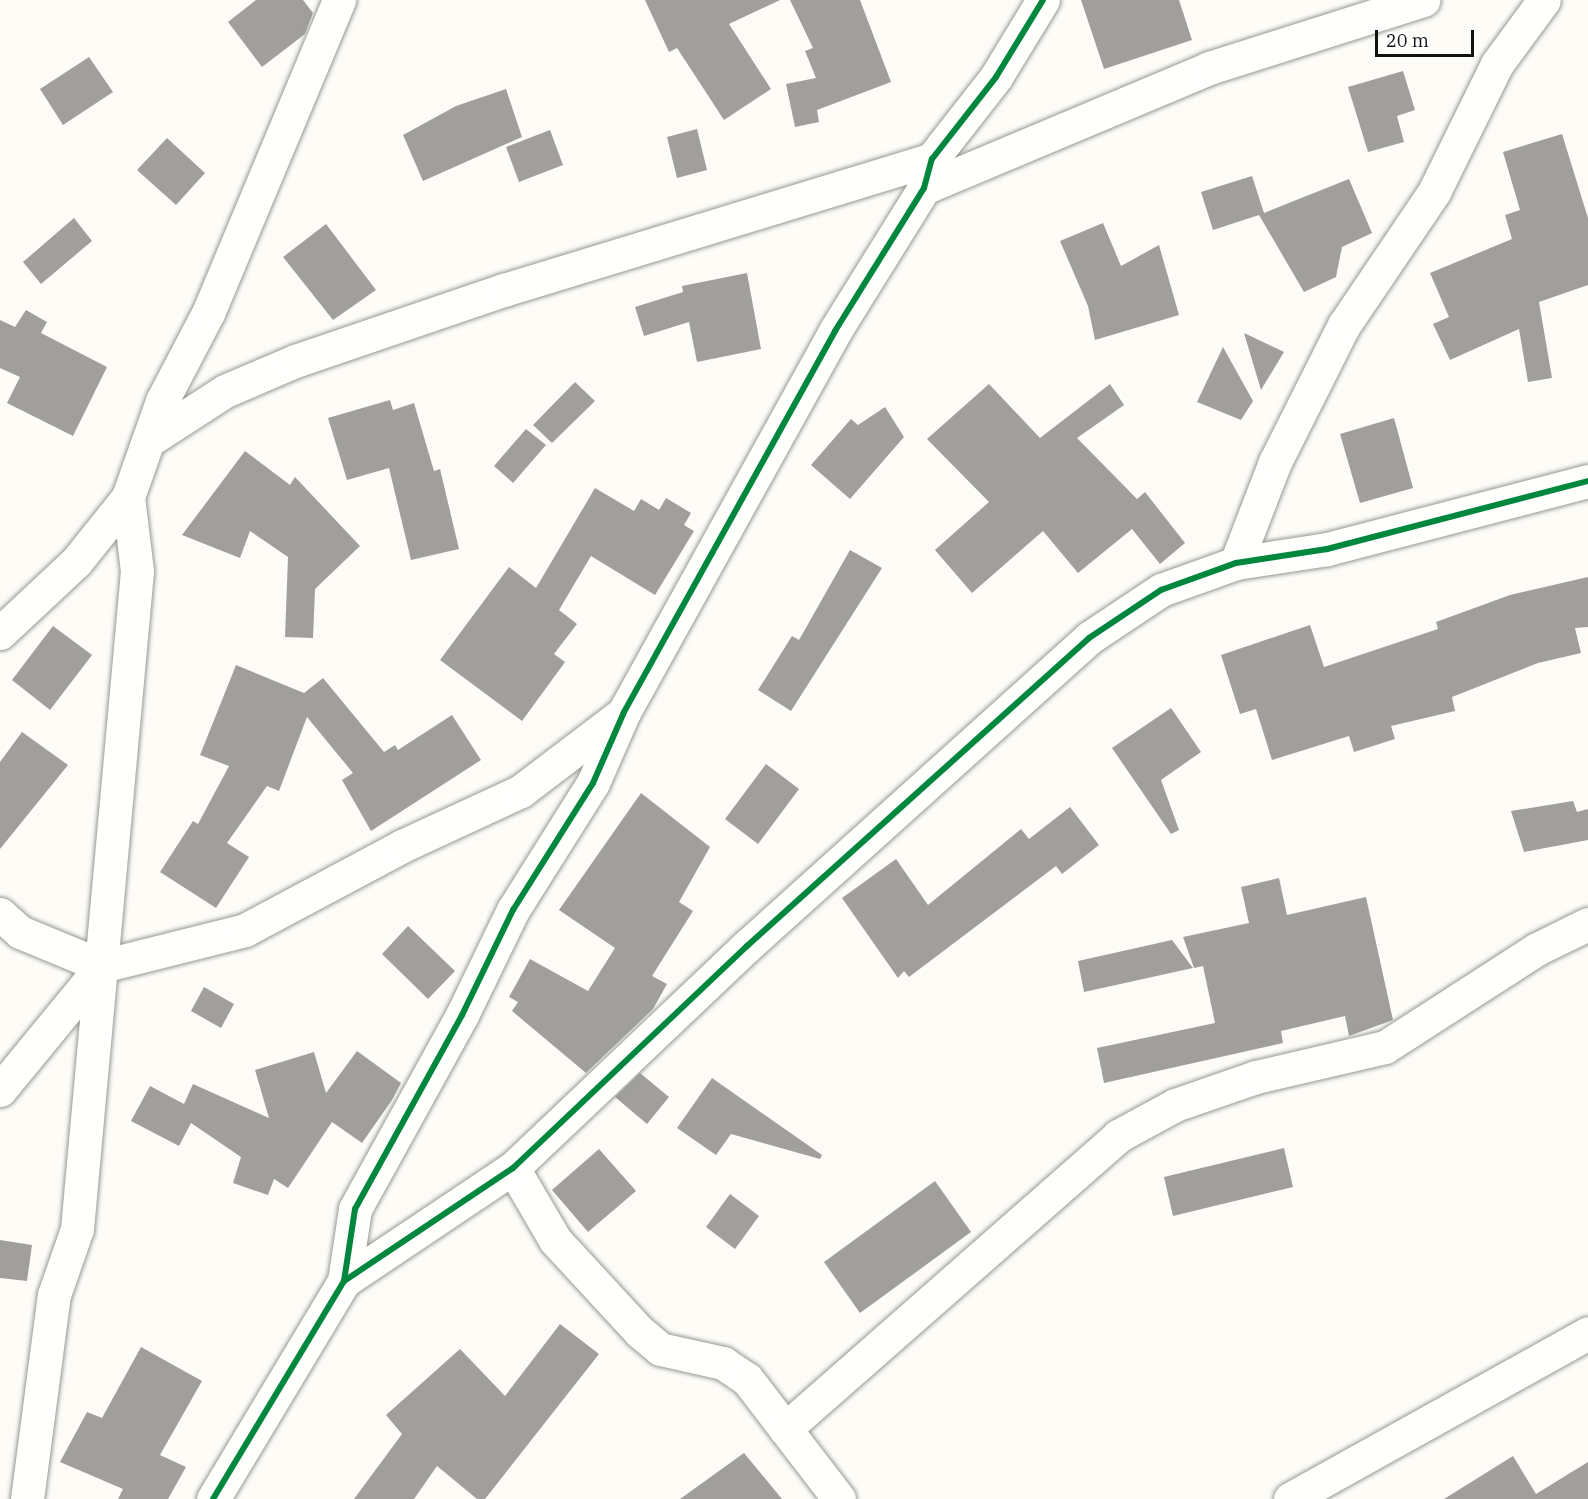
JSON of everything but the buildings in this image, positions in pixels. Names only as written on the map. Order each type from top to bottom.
[{"type":"street","points":[[0,633],[76,562],[128,497],[148,441],[339,0]]},
{"type":"street","points":[[213,1499],[344,1281],[355,1209],[462,1015],[513,910],[593,783],[624,712],[835,331],[928,173],[996,76],[1043,0]]},
{"type":"street","points":[[148,441],[225,391],[295,361],[504,290],[928,173],[1209,68],[1423,0]]},
{"type":"street","points":[[1236,563],[1275,462],[1344,325],[1434,192],[1497,64],[1544,0]]},
{"type":"street","points":[[344,1281],[513,1168],[747,946],[1089,638],[1161,590],[1236,563],[1327,549],[1588,481]]},
{"type":"street","points":[[27,1499],[54,1295],[76,1229],[137,571],[128,497]]},
{"type":"street","points":[[0,1090],[102,966],[245,930],[402,846],[521,791],[624,712]]},
{"type":"street","points":[[0,914],[20,932],[102,966]]},
{"type":"street","points":[[785,1429],[1118,1136],[1175,1105],[1256,1077],[1385,1047],[1537,950],[1588,924]]},
{"type":"street","points":[[513,1168],[555,1240],[640,1332],[660,1349],[723,1363],[747,1379],[839,1499]]},
{"type":"street","points":[[1290,1499],[1588,1332]]},
{"type":"cycle path","points":[[344,1281],[355,1209],[462,1015],[513,910],[593,783],[624,712],[835,331],[924,188],[932,159],[996,77],[1043,0]]},
{"type":"cycle path","points":[[213,1499],[344,1281],[513,1168],[747,946],[1089,638],[1161,590],[1236,563],[1327,549],[1588,481]]}]
